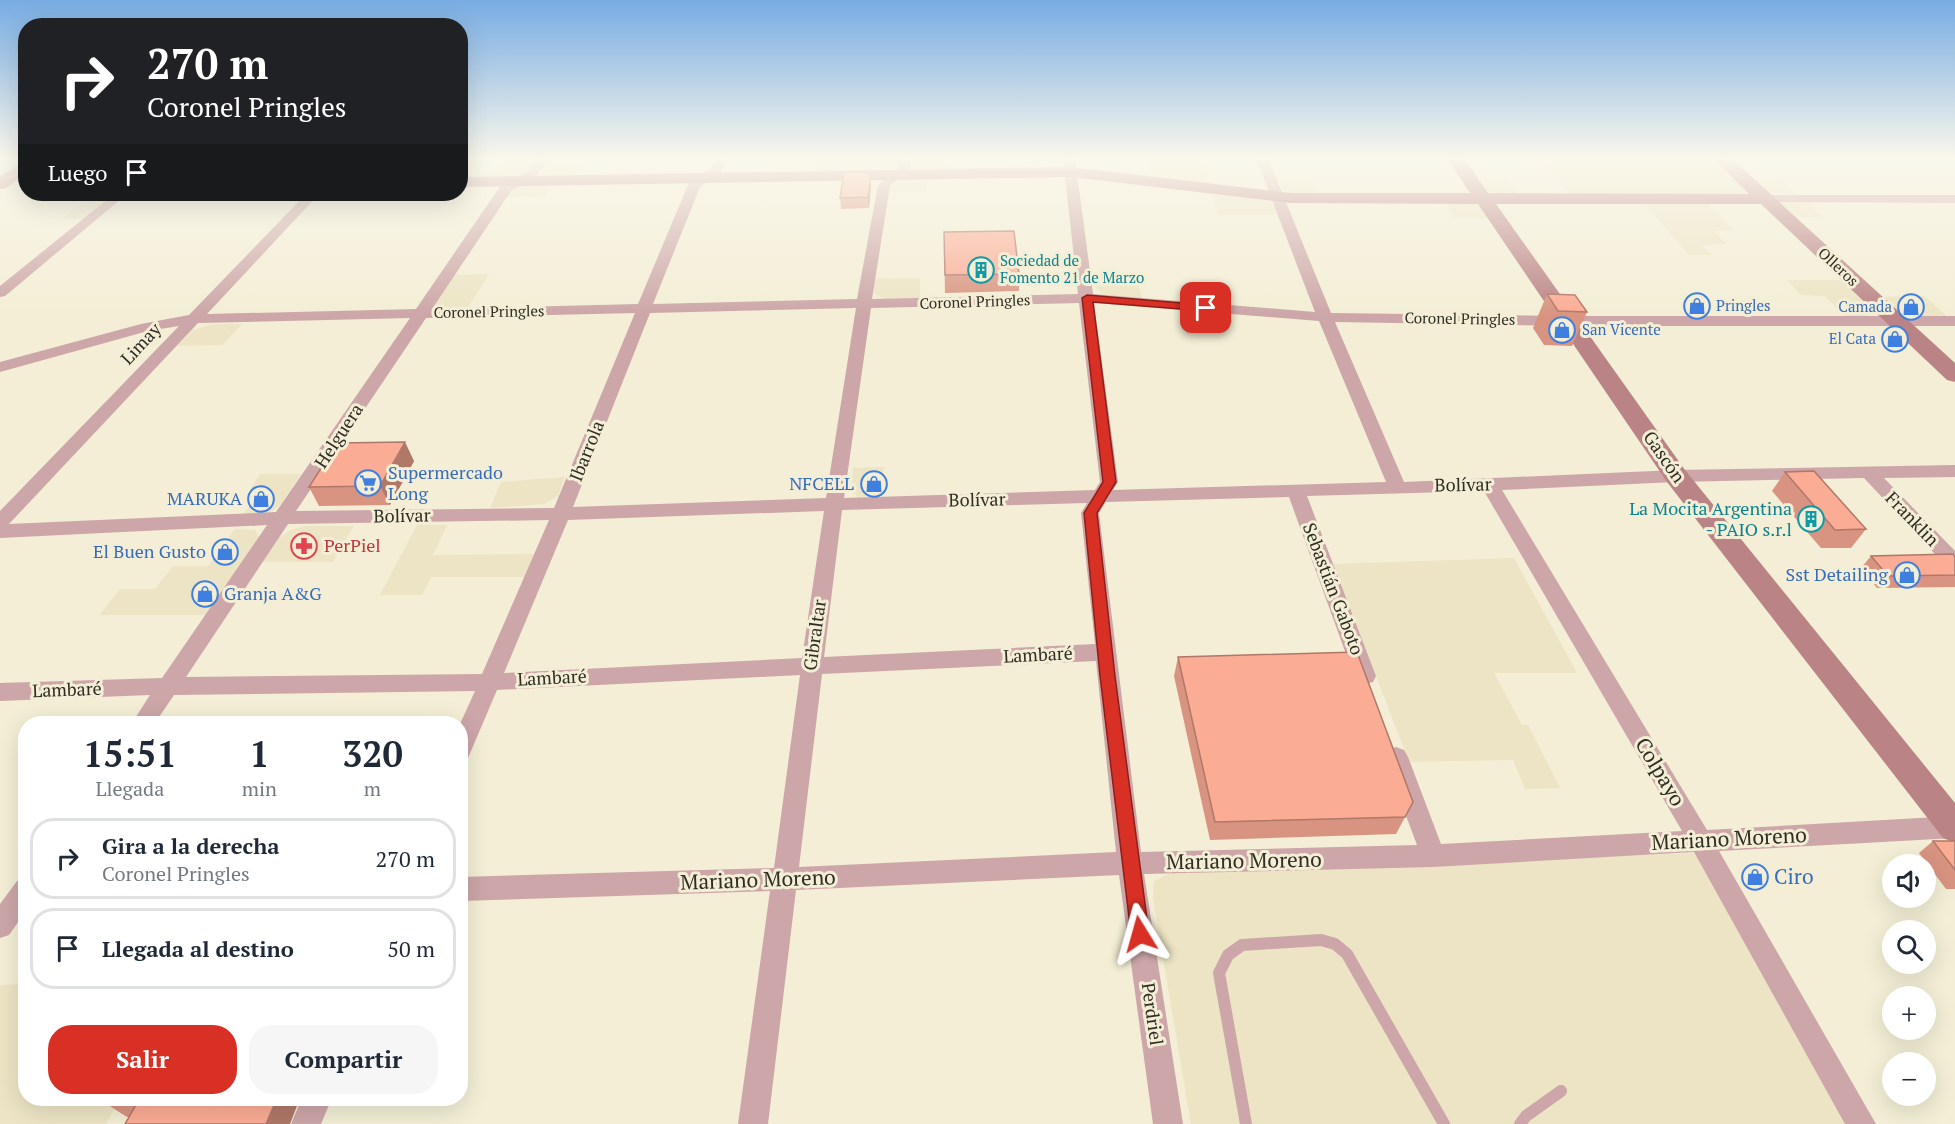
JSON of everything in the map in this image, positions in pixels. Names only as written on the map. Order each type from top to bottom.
[{"type":"street","points":[[0,293],[101,210]]},
{"type":"street","name":"Limay","points":[[0,522],[297,210]]},
{"type":"street","name":"Helguera","points":[[148,716],[491,210]]},
{"type":"street","name":"Ibarrola","points":[[468,733],[561,514],[684,210]]},
{"type":"street","name":"Gibraltar","points":[[753,1124],[786,879],[810,665],[862,305],[879,210]]},
{"type":"street","name":"Perdriel","points":[[1076,210],[1110,482],[1090,513],[1130,863],[1168,1124]]},
{"type":"street","points":[[1283,210],[1325,317],[1397,486]]},
{"type":"street","name":"Gascón","points":[[1491,210],[1676,476],[1955,827]]},
{"type":"street","name":"Olleros","points":[[1777,210],[1955,375]]},
{"type":"street","name":"Coronel Pringles","points":[[0,367],[146,327],[191,319],[1087,298],[1325,317],[1570,321],[1955,321]]},
{"type":"street","name":"Bolívar","points":[[0,531],[284,518],[561,514],[1397,486],[1490,485],[1676,476],[1955,471]]},
{"type":"street","name":"Franklin","points":[[1870,474],[1955,563]]},
{"type":"street","name":"Colpayo","points":[[1490,485],[1700,840],[1861,1124]]},
{"type":"street","name":"Sebastián Gaboto","points":[[1296,490],[1371,690]]},
{"type":"street","name":"Lambaré","points":[[0,693],[170,686],[490,682],[1105,652]]},
{"type":"street","points":[[1387,734],[1433,856]]},
{"type":"street","name":"Mariano Moreno","points":[[468,889],[786,879],[1130,863],[1433,856],[1955,827]]},
{"type":"street","points":[[306,1124],[314,1106]]},
{"type":"lane","points":[[1246,1124],[1219,973],[1228,955],[1242,945],[1321,940],[1335,944],[1347,954],[1443,1124]]},
{"type":"lane","points":[[1520,1124],[1526,1116],[1561,1091]]},
{"type":"shaded area","points":[[73,210],[94,210],[83,219],[62,219]]},
{"type":"shaded area","points":[[1217,210],[1278,210],[1280,215],[1218,215]]},
{"type":"shaded area","points":[[1450,210],[1485,210],[1491,219],[1454,218]]},
{"type":"shaded area","points":[[1650,210],[1714,210],[1735,231],[1714,231],[1726,244],[1702,245],[1712,255],[1689,255]]},
{"type":"shaded area","points":[[1785,210],[1816,210],[1823,217],[1790,217]]},
{"type":"shaded area","points":[[1135,273],[1142,298],[1104,295],[1095,287],[1094,274]]},
{"type":"shaded area","points":[[489,274],[467,309],[432,308],[452,275]]},
{"type":"shaded area","points":[[920,278],[920,298],[885,299],[873,293],[874,279]]},
{"type":"shaded area","points":[[1787,280],[1842,280],[1874,310],[1874,313],[1866,316],[1845,316],[1825,296],[1801,295]]},
{"type":"shaded area","points":[[1924,296],[1948,317],[1903,315],[1878,297]]},
{"type":"shaded area","points":[[214,324],[242,324],[222,345],[177,346],[192,330]]},
{"type":"shaded area","points":[[884,467],[881,496],[858,497],[851,490],[853,468]]},
{"type":"shaded area","points":[[260,474],[301,474],[280,505],[274,510],[268,513],[243,515],[261,490],[250,489]]},
{"type":"shaded area","points":[[565,477],[558,496],[544,504],[490,508],[501,482]]},
{"type":"shaded area","points":[[417,525],[447,525],[433,555],[535,554],[525,577],[431,577],[422,595],[380,595]]},
{"type":"shaded area","points":[[305,526],[354,526],[333,562],[262,562],[277,539],[291,530]]},
{"type":"shaded area","points":[[235,529],[255,530],[259,537],[206,615],[100,615],[120,589],[155,589],[173,566],[208,566]]},
{"type":"shaded area","points":[[1514,558],[1577,673],[1494,673],[1522,725],[1528,725],[1560,788],[1525,789],[1513,760],[1409,762],[1333,564]]},
{"type":"shaded area","points":[[1694,853],[1850,1124],[1191,1124],[1153,899],[1154,881],[1168,874]]},
{"type":"shaded area","points":[[18,984],[18,1106],[116,1106],[106,1124],[0,1124],[0,985]]},
{"type":"building","points":[[1014,231],[1019,274],[945,275],[944,232]]},
{"type":"building","points":[[1547,294],[1575,295],[1587,312],[1558,311]]},
{"type":"building","points":[[405,442],[380,486],[309,487],[337,443]]},
{"type":"building","points":[[1814,471],[1866,529],[1835,530],[1785,472]]},
{"type":"building","points":[[1953,554],[1955,575],[1888,576],[1871,556]]},
{"type":"building","points":[[1357,652],[1413,802],[1405,817],[1215,822],[1178,657]]},
{"type":"building","points":[[1933,841],[1955,841],[1955,870]]},
{"type":"building","points":[[135,1106],[274,1106],[266,1124],[125,1124]]},
{"type":"place","name":"Sociedad de Fomento 21 de Marzo","points":[[981,270]]},
{"type":"place","name":"Pringles","points":[[1697,306]]},
{"type":"place","name":"Camada","points":[[1911,307]]},
{"type":"place","name":"San Vicente","points":[[1562,330]]},
{"type":"place","name":"El Cata","points":[[1895,339]]},
{"type":"place","name":"Supermercado Long","points":[[368,483]]},
{"type":"place","name":"NFCELL","points":[[874,484]]},
{"type":"place","name":"MARUKA","points":[[261,499]]},
{"type":"place","name":"La Mocita Argentina - PAIO s.r.l","points":[[1811,519]]},
{"type":"place","name":"PerPiel","points":[[304,546]]},
{"type":"place","name":"El Buen Gusto","points":[[225,552]]},
{"type":"place","name":"Sst Detailing","points":[[1907,575]]},
{"type":"place","name":"Granja A&G","points":[[205,594]]},
{"type":"place","name":"Ciro","points":[[1755,877]]},
{"type":"route","points":[[1140,934],[1107,676],[1090,513],[1110,482],[1087,298],[1206,308]]}]
